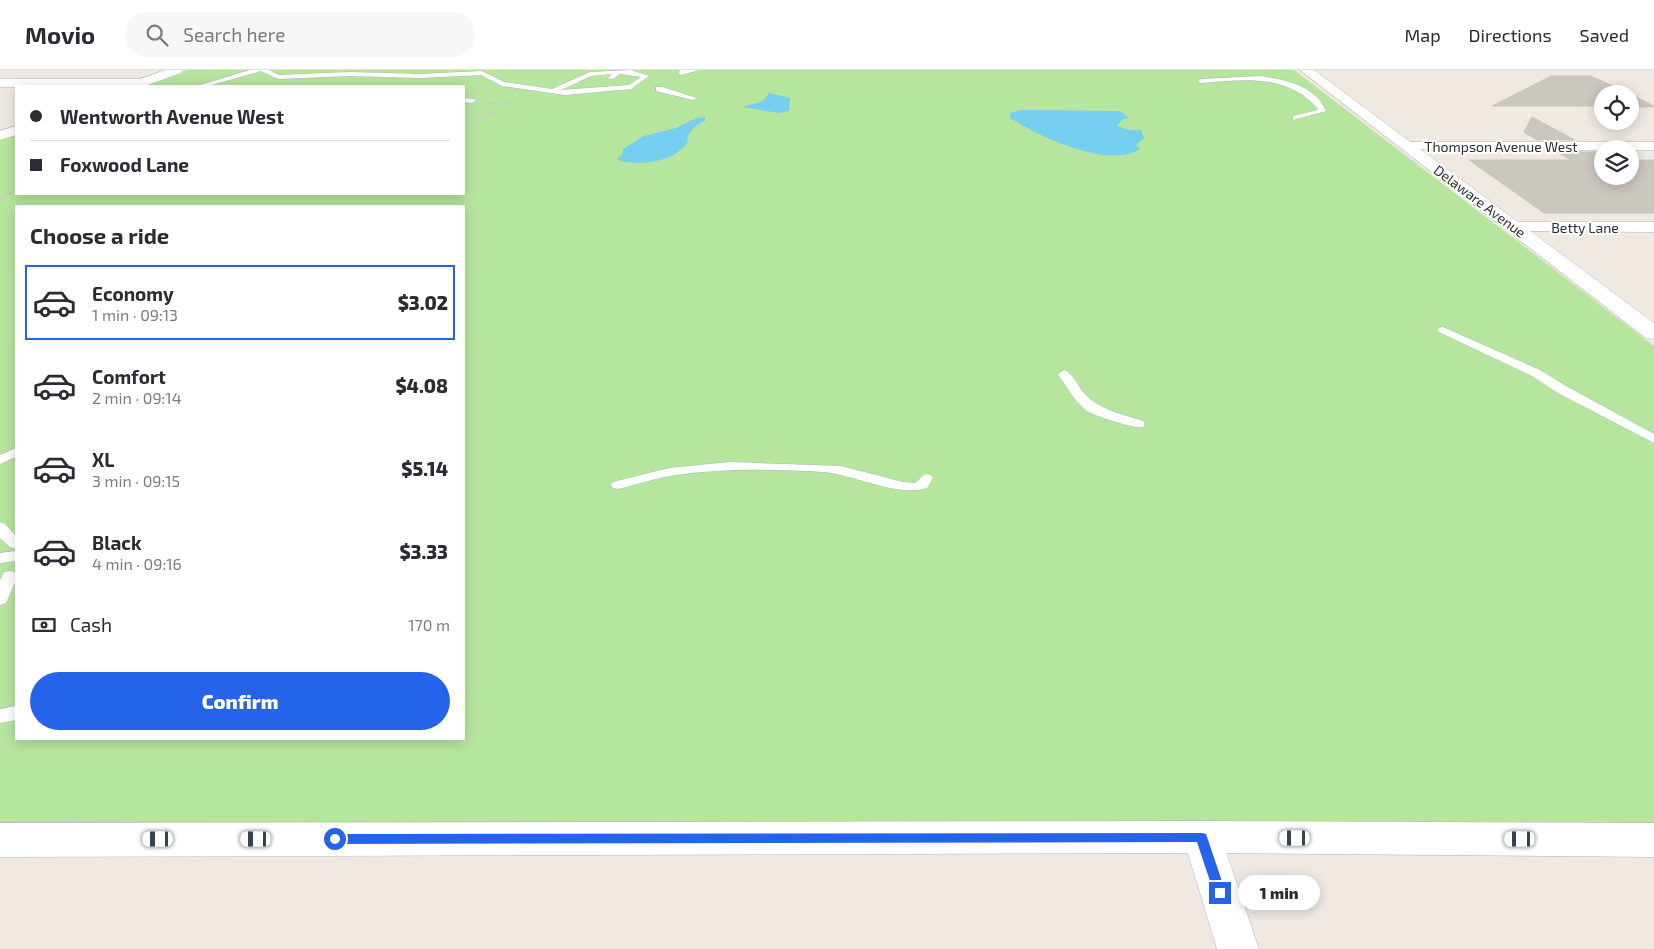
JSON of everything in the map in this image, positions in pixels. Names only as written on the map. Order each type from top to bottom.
[{"type":"street","points":[[0,83],[139,84],[177,70]]},
{"type":"street","name":"Delaware Avenue","points":[[1306,70],[1654,333]]},
{"type":"street","points":[[0,136],[15,130]]},
{"type":"street","name":"Thompson Avenue West","points":[[1407,146],[1654,146]]},
{"type":"street","name":"Betty Lane","points":[[1515,227],[1654,227]]},
{"type":"street","points":[[1202,837],[1238,949]]},
{"type":"street","points":[[0,840],[1202,837],[1654,840]]},
{"type":"lane","points":[[205,85],[258,70]]},
{"type":"lane","points":[[264,70],[278,77],[358,74],[420,76],[482,73],[502,84],[552,91],[580,93],[631,87],[646,76],[631,72],[590,74],[552,91]]},
{"type":"lane","points":[[358,74],[365,70]]},
{"type":"lane","points":[[585,70],[598,73]]},
{"type":"lane","points":[[683,70],[681,73],[696,70]]},
{"type":"lane","points":[[580,93],[612,78],[617,72]]},
{"type":"lane","points":[[1202,81],[1269,79],[1297,85],[1311,97],[1321,108],[1322,112],[1296,118]]},
{"type":"lane","points":[[659,89],[694,98]]},
{"type":"lane","points":[[1443,330],[1536,372],[1561,389],[1654,439]]},
{"type":"lane","points":[[1064,374],[1080,396],[1092,408],[1138,424]]},
{"type":"lane","points":[[0,460],[15,452]]},
{"type":"lane","points":[[618,485],[669,472],[730,466],[841,470],[889,483],[915,487],[922,485],[926,478]]},
{"type":"lane","points":[[0,528],[15,543]]},
{"type":"lane","points":[[0,558],[15,556]]},
{"type":"lane","points":[[0,599],[9,576]]},
{"type":"path","points":[[476,121],[500,108],[500,104]]},
{"type":"path","points":[[0,200],[15,191]]},
{"type":"green space","points":[[187,70],[1294,70],[1654,346],[1654,824],[0,827],[0,139],[15,133],[15,195],[465,195],[465,85],[146,85]]},
{"type":"water","points":[[769,93],[790,98],[789,111],[779,113],[742,107],[763,101]]},
{"type":"water","points":[[1021,110],[1120,111],[1129,118],[1123,119],[1117,126],[1129,130],[1141,130],[1144,138],[1136,145],[1140,149],[1127,154],[1092,153],[1055,141],[1010,118],[1010,113]]},
{"type":"water","points":[[705,117],[705,121],[691,131],[686,144],[674,155],[639,163],[630,163],[617,159],[622,155],[623,149],[644,136],[676,128],[697,118]]},
{"type":"building","points":[[1551,76],[1591,76],[1610,85],[1594,85],[1594,106],[1492,106]]},
{"type":"building","points":[[1639,98],[1654,106],[1639,107]]},
{"type":"building","points":[[1532,117],[1575,140],[1537,140],[1524,132]]},
{"type":"building","points":[[1557,152],[1594,152],[1594,185],[1639,185],[1639,160],[1654,160],[1654,213],[1544,213],[1469,160],[1571,160]]},
{"type":"route","points":[[335,839],[1202,837],[1220,893]]}]
